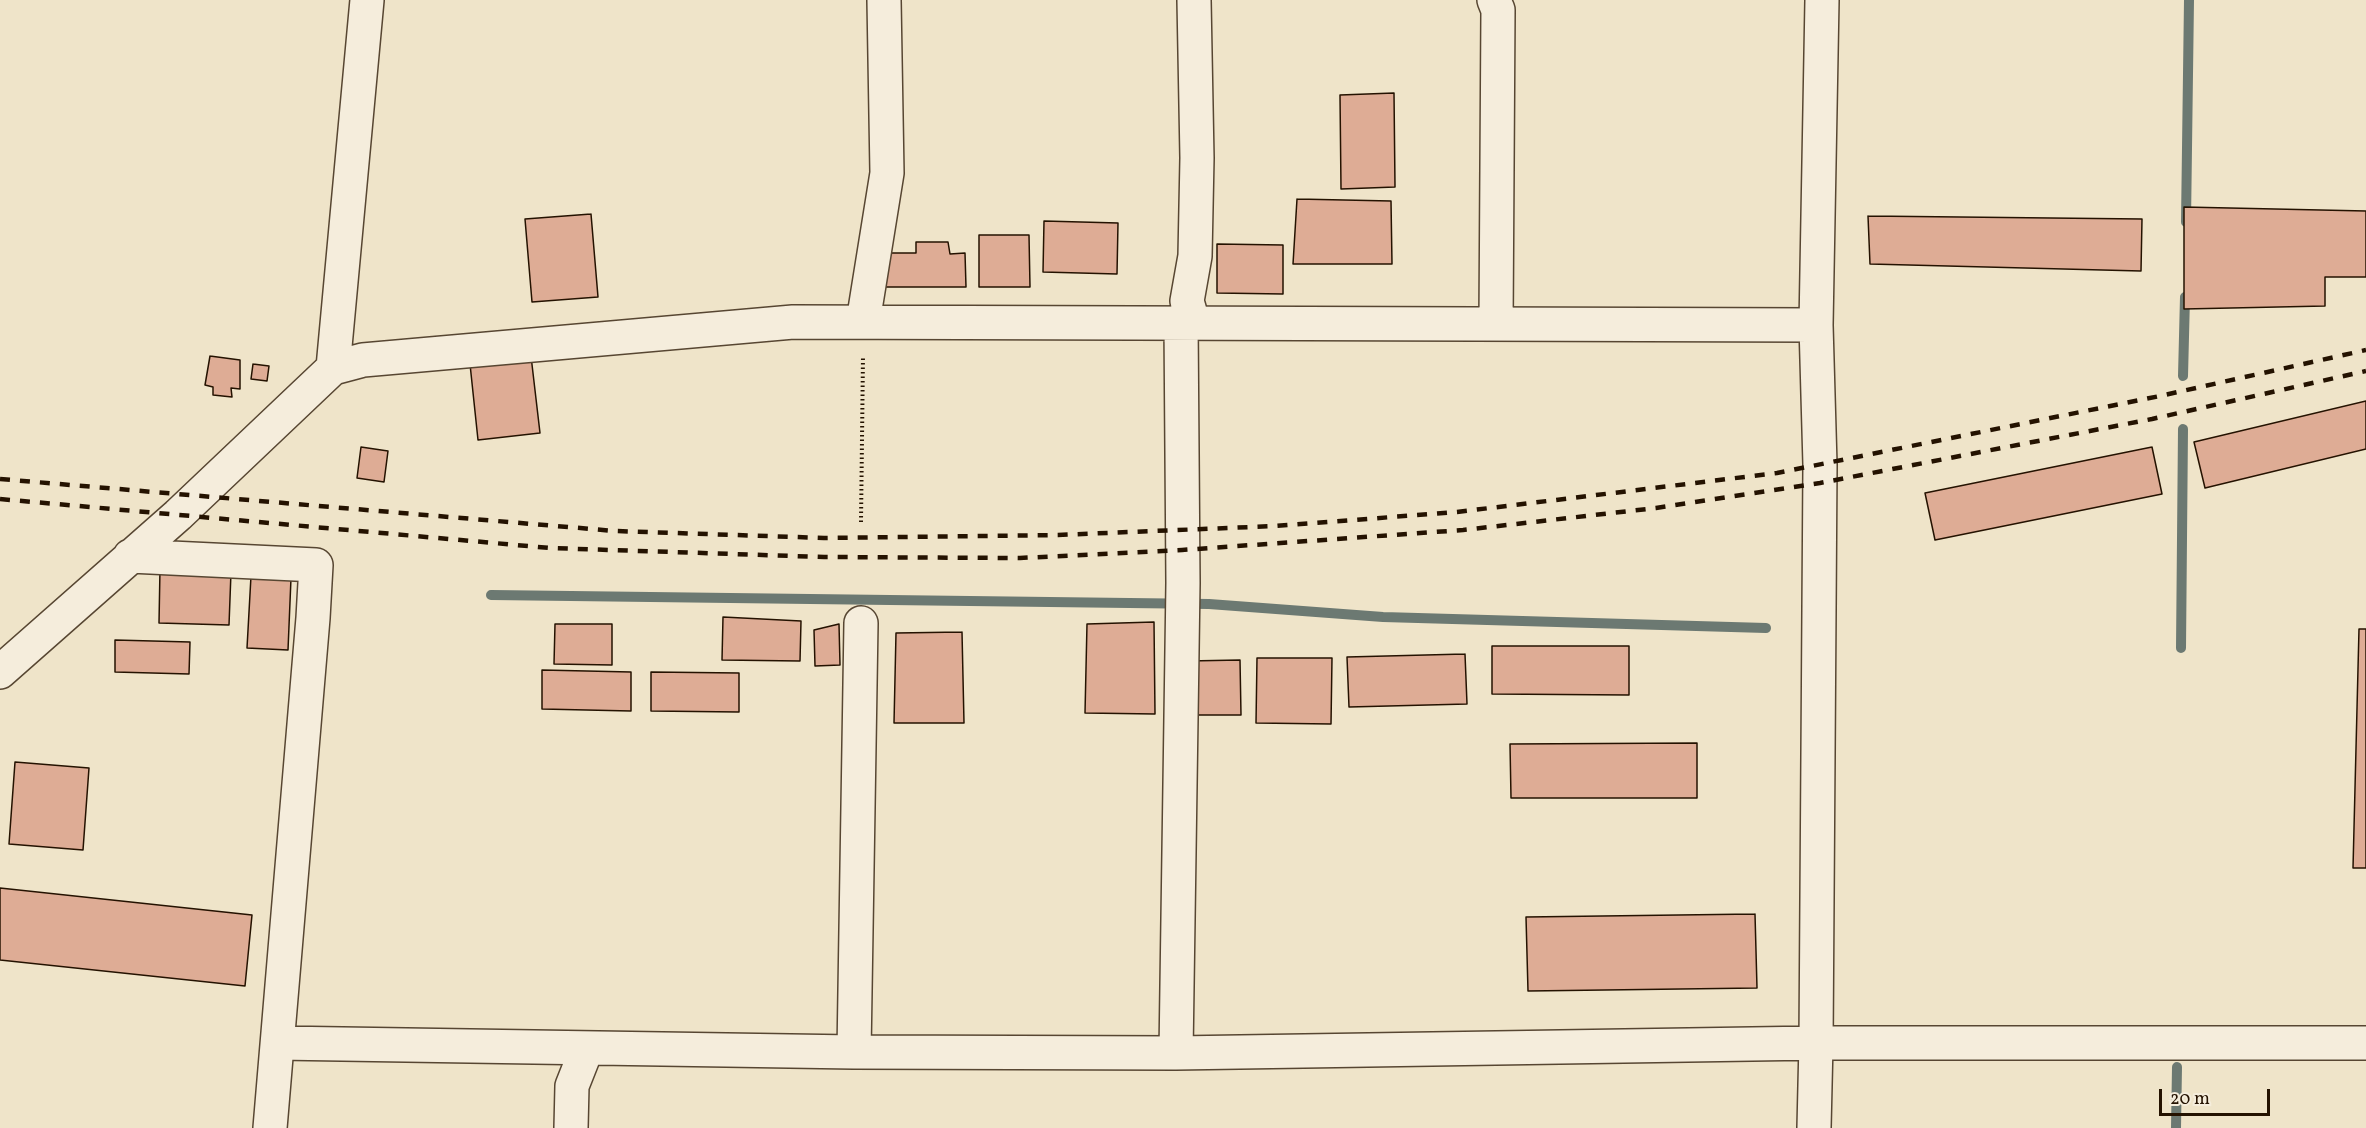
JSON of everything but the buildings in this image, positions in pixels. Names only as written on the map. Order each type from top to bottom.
[{"type":"street","points":[[333,368],[367,0]]},
{"type":"street","points":[[863,322],[887,173],[884,0]]},
{"type":"street","points":[[1176,1053],[1186,301],[1195,256],[1197,158],[1194,0]]},
{"type":"street","points":[[1494,0],[1498,10],[1496,323]]},
{"type":"street","points":[[1814,1128],[1820,474],[1816,325],[1822,0]]},
{"type":"street","points":[[0,672],[178,514],[333,368],[363,360],[793,322],[1816,325]]},
{"type":"street","points":[[130,556],[316,565],[270,1128]]},
{"type":"street","points":[[854,1052],[861,623]]},
{"type":"street","points":[[278,1043],[854,1052],[1176,1053],[1816,1043],[2366,1043]]},
{"type":"street","points":[[572,1128],[572,1086],[587,1048]]},
{"type":"path","points":[[861,522],[863,322]]},
{"type":"waterway","points":[[2186,222],[2189,0]]},
{"type":"waterway","points":[[2183,376],[2185,297]]},
{"type":"waterway","points":[[2181,648],[2183,429]]},
{"type":"waterway","points":[[491,595],[1209,604],[1383,617],[1766,628]]},
{"type":"waterway","points":[[2176,1128],[2177,1067]]},
{"type":"railway","points":[[0,479],[615,531],[824,538],[1058,535],[1275,526],[1457,512],[1777,473],[2160,396],[2366,350]]},
{"type":"railway","points":[[0,499],[550,548],[824,557],[1020,558],[1182,550],[1463,530],[1656,508],[1820,483],[2152,419],[2366,371]]}]
